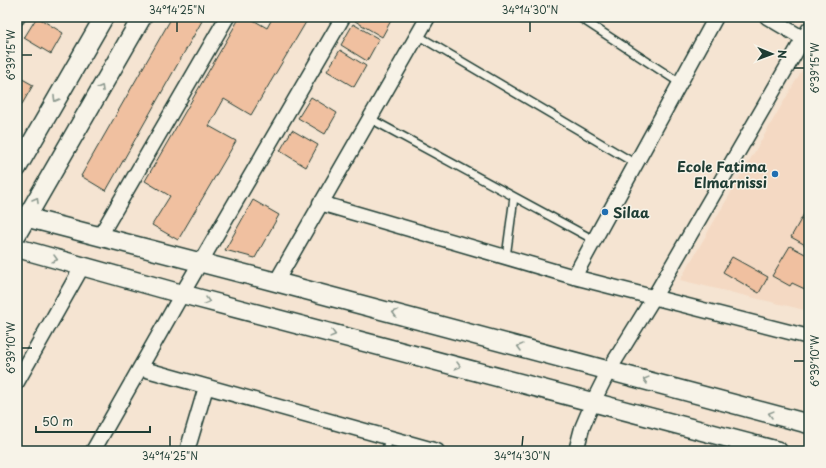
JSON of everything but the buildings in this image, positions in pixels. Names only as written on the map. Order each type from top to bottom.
[{"type":"street","points":[[17,168],[104,17]]},
{"type":"street","points":[[17,234],[22,216],[142,17]]},
{"type":"street","points":[[100,236],[227,17]]},
{"type":"street","points":[[93,451],[200,262],[343,17]]},
{"type":"street","points":[[276,282],[428,17]]},
{"type":"street","points":[[574,277],[716,17]]},
{"type":"street","points":[[576,451],[582,428],[592,402],[609,370],[654,297],[807,36],[767,17]]},
{"type":"street","points":[[320,203],[574,277],[809,337]]},
{"type":"street","points":[[22,216],[809,424]]},
{"type":"street","points":[[17,248],[182,294],[778,451]]},
{"type":"street","points":[[17,382],[82,267]]},
{"type":"street","points":[[140,368],[206,387],[387,444],[437,451]]},
{"type":"street","points":[[187,451],[206,387]]},
{"type":"lane","points":[[579,17],[680,83]]},
{"type":"lane","points":[[417,35],[636,164]]},
{"type":"lane","points":[[370,118],[594,240]]},
{"type":"lane","points":[[506,257],[514,197]]},
{"type":"shaded area","name":"Ecole Fatima Elmarnissi","points":[[805,65],[809,68],[809,311],[680,280]]},
{"type":"place","name":"Ecole Fatima Elmarnissi","points":[[775,174]]},
{"type":"place","name":"Silaa","points":[[605,212]]}]
